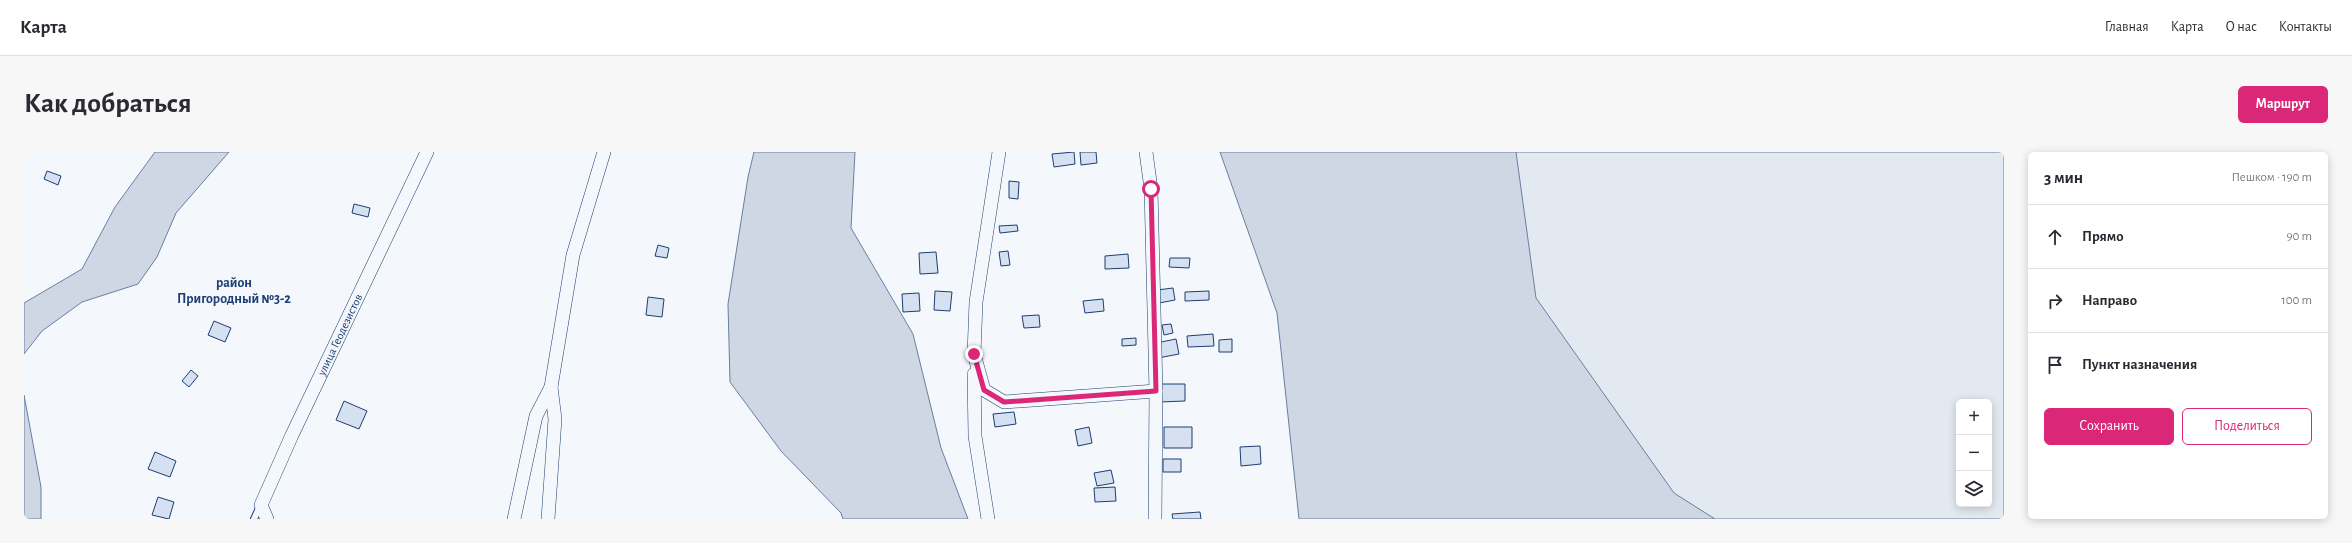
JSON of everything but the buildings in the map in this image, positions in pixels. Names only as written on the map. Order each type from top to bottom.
[{"type":"street","name":"улица Геодезистов","points":[[261,505],[292,435],[427,152]]},
{"type":"street","points":[[548,519],[555,419],[551,387],[573,255],[604,152]]},
{"type":"street","points":[[988,519],[975,436],[974,354],[976,302],[999,152]]},
{"type":"street","points":[[1146,152],[1151,189],[1156,391],[1156,519]]},
{"type":"street","points":[[974,354],[984,390],[1004,402],[1156,391]]},
{"type":"street","points":[[514,519],[536,416],[551,387]]},
{"type":"street","points":[[261,505],[267,519]]},
{"type":"lane","points":[[254,519],[261,505]]},
{"type":"shaded area","points":[[155,152],[229,152],[176,213],[157,257],[138,284],[82,302],[42,331],[24,354],[24,303],[82,269],[115,207]]},
{"type":"shaded area","points":[[754,152],[855,152],[851,228],[913,334],[941,448],[968,519],[843,519],[841,513],[781,451],[730,382],[728,304],[748,177]]},
{"type":"shaded area","points":[[1220,152],[1516,152],[1536,298],[1674,493],[1715,519],[1299,519],[1277,313]]},
{"type":"shaded area","points":[[1469,152],[2004,152],[2004,519],[1714,519],[1609,467]]},
{"type":"shaded area","points":[[24,395],[41,487],[41,519],[24,519]]},
{"type":"district","name":"район Пригородный №3-2","points":[[234,292]]},
{"type":"route","points":[[974,354],[984,390],[1004,402],[1156,391],[1151,189]]}]
